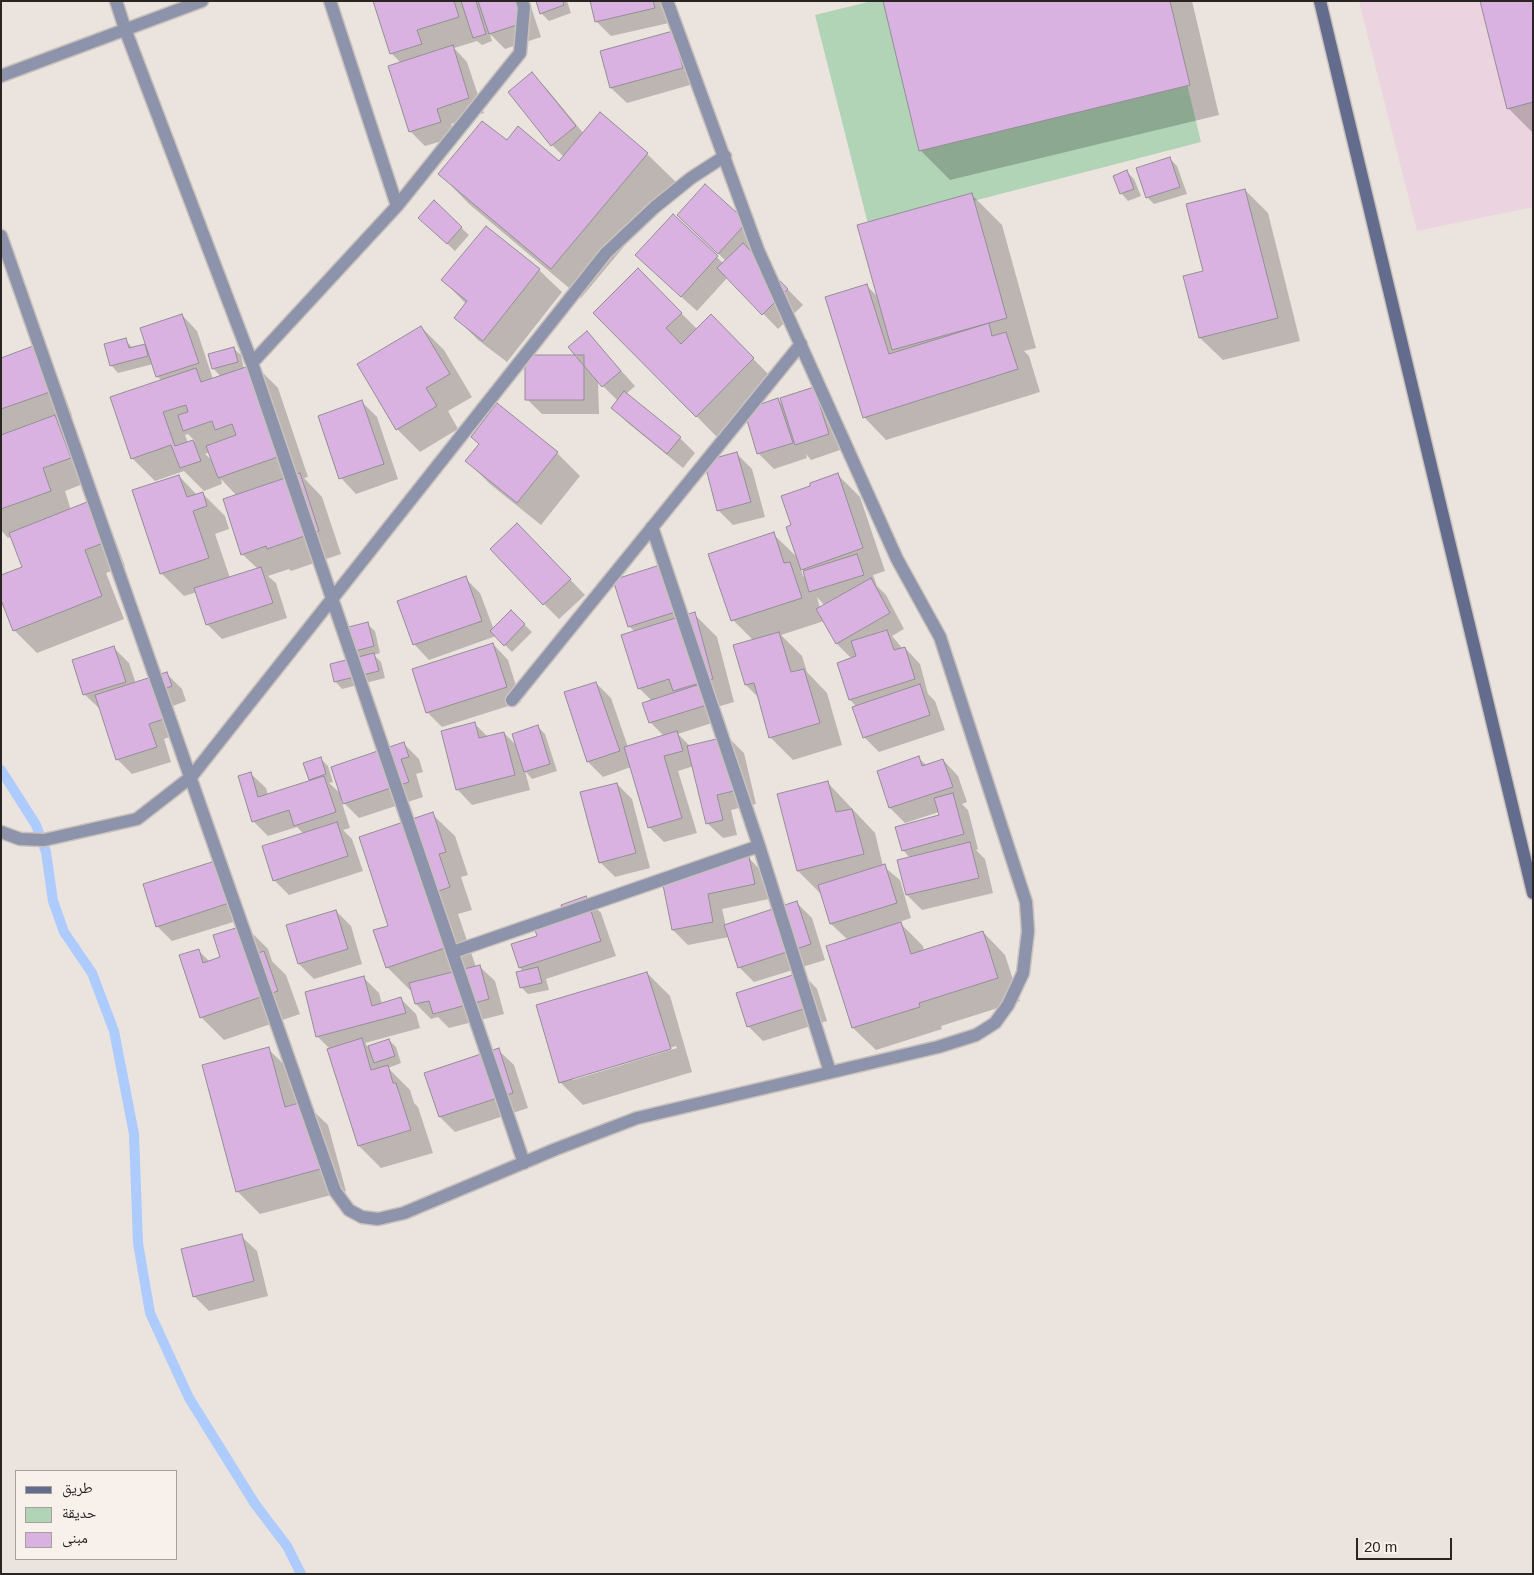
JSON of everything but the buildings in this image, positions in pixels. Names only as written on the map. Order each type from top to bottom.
[{"type":"street","points":[[116,1],[252,363],[524,1163]]},
{"type":"street","points":[[1,76],[202,1]]},
{"type":"street","points":[[330,1],[397,206]]},
{"type":"street","points":[[252,363],[397,206],[520,53],[524,7],[522,1]]},
{"type":"street","points":[[1,236],[335,1191],[349,1210],[362,1217],[378,1219],[404,1213],[637,1118],[938,1047],[976,1035],[996,1023],[1008,1006],[1023,973],[1028,931],[1026,902],[940,637],[897,559],[758,250],[667,1]]},
{"type":"street","points":[[1320,1],[1533,893]]},
{"type":"street","points":[[1,832],[20,840],[44,840],[137,819],[191,777],[606,253],[655,207],[692,178],[725,156]]},
{"type":"street","points":[[512,700],[801,344]]},
{"type":"street","points":[[652,527],[759,846],[830,1072]]},
{"type":"street","points":[[453,952],[759,846]]},
{"type":"shaded area","points":[[1359,1],[1533,1],[1533,207],[1417,231]]},
{"type":"green space","points":[[872,1],[1167,1],[1201,142],[869,228],[815,15]]},
{"type":"waterway","points":[[1,770],[36,825],[46,852],[53,901],[64,932],[92,973],[114,1031],[134,1134],[138,1243],[150,1313],[189,1398],[255,1504],[287,1546],[301,1574]]}]
